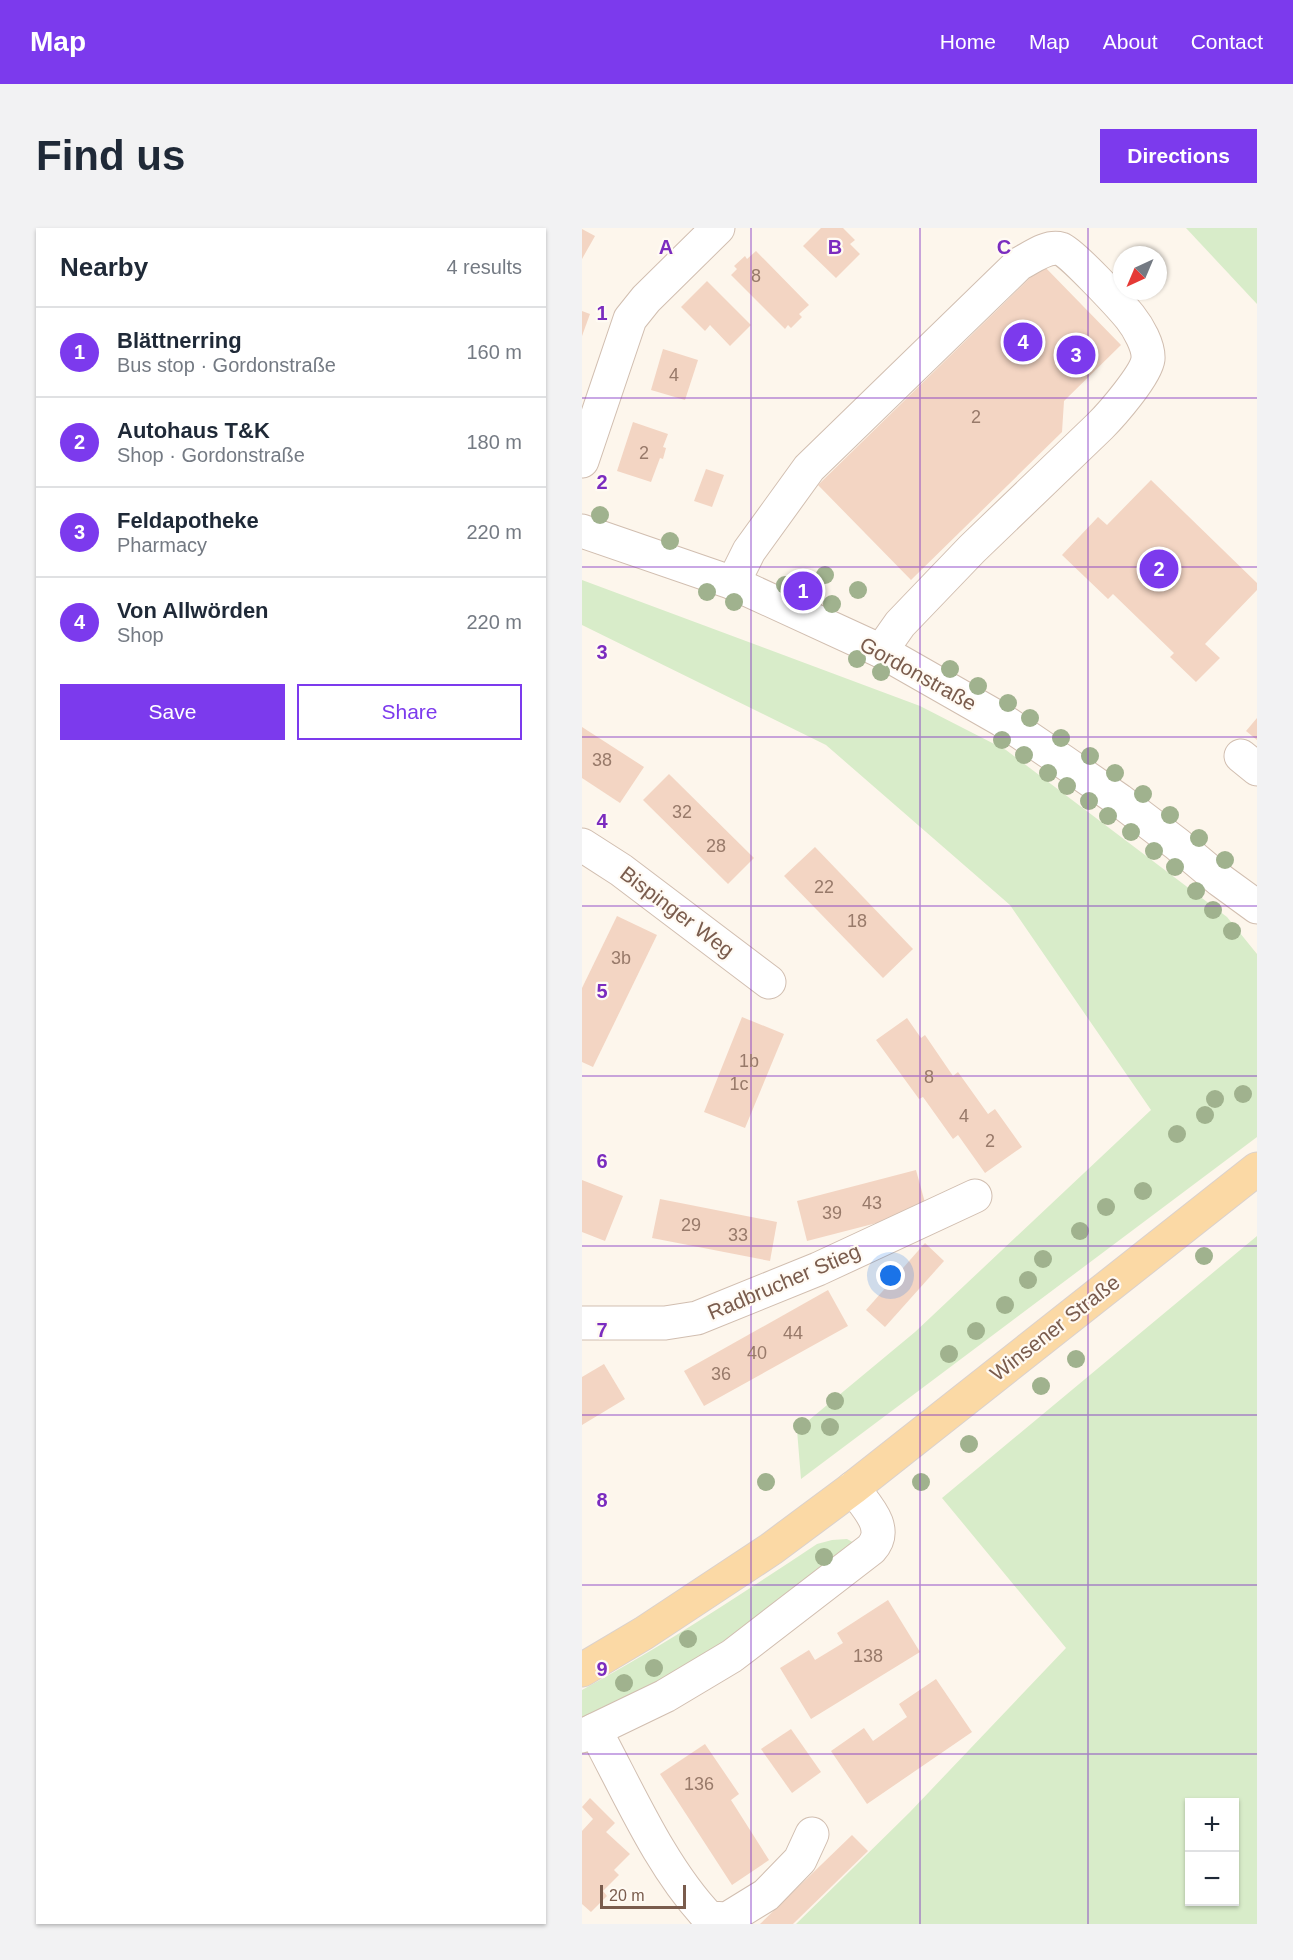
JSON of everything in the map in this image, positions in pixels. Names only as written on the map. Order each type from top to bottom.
[{"type":"main road","name":"Winsener Straße","points":[[582,1670],[644,1633],[771,1550],[1257,1169]]},
{"type":"street","points":[[582,461],[630,319],[646,299],[718,228]]},
{"type":"street","points":[[733,583],[749,551],[809,468],[1019,264],[1048,249],[1060,249],[1072,256],[1131,317],[1144,341],[1148,352],[1148,362],[1119,405],[1100,426],[972,549],[900,624],[881,651]]},
{"type":"street","name":"Gordonstraße","points":[[582,531],[733,583],[881,651],[1002,720],[1055,756],[1119,800],[1257,907]]},
{"type":"street","name":"Bispinger Weg","points":[[582,845],[621,870],[770,982]]},
{"type":"street","name":"Gordonstraße","points":[[1220,880],[1244,918],[1257,933]]},
{"type":"street","name":"Radbrucher Stieg","points":[[582,1323],[665,1323],[697,1318],[818,1269],[975,1196]]},
{"type":"street","points":[[812,1834],[800,1860],[766,1895],[727,1919],[709,1918],[695,1903],[661,1852],[589,1733],[665,1696],[732,1656],[871,1549],[879,1538],[878,1527],[874,1517],[853,1488]]},
{"type":"green space","points":[[1186,228],[1257,228],[1257,304]]},
{"type":"green space","points":[[582,580],[920,706],[1006,750],[1227,917],[1257,954],[1257,1137],[801,1479],[797,1430],[915,1332],[1151,1110],[1010,905],[826,745],[582,625]]},
{"type":"green space","points":[[1257,1236],[1257,1924],[796,1924],[910,1812],[1066,1648],[942,1498]]},
{"type":"green space","points":[[847,1539],[858,1545],[688,1669],[582,1718],[582,1690],[672,1638],[817,1544]]},
{"type":"building","points":[[821,228],[843,228],[855,240],[850,244],[860,254],[836,278],[803,246]]},
{"type":"building","points":[[582,229],[595,236],[582,259]]},
{"type":"building","points":[[756,251],[809,305],[799,314],[802,317],[791,328],[788,325],[785,329],[731,275],[737,269],[734,266],[745,256],[747,259]]},
{"type":"building","points":[[1043,265],[1121,345],[1064,401],[1062,432],[911,580],[818,485]]},
{"type":"building","points":[[707,281],[751,325],[730,346],[710,325],[705,331],[681,307]]},
{"type":"building","points":[[582,311],[590,314],[582,336]]},
{"type":"building","points":[[663,349],[698,360],[685,400],[651,390]]},
{"type":"building","points":[[633,422],[668,434],[663,447],[666,448],[663,459],[660,458],[651,482],[617,471]]},
{"type":"building","points":[[706,469],[724,475],[712,507],[694,501]]},
{"type":"building","points":[[1151,480],[1257,583],[1257,590],[1205,644],[1220,658],[1196,682],[1170,657],[1174,653],[1113,594],[1108,599],[1062,555],[1098,517],[1107,525]]},
{"type":"building","points":[[1257,718],[1257,740],[1246,731]]},
{"type":"building","points":[[582,727],[644,767],[620,803],[582,778]]},
{"type":"building","points":[[669,774],[754,858],[728,884],[643,800]]},
{"type":"building","points":[[815,847],[913,949],[883,978],[784,876]]},
{"type":"building","points":[[617,916],[657,935],[593,1067],[582,1062],[582,988]]},
{"type":"building","points":[[742,1017],[784,1034],[745,1128],[704,1112]]},
{"type":"building","points":[[907,1018],[921,1038],[925,1035],[953,1076],[958,1072],[988,1114],[995,1109],[1022,1147],[985,1173],[958,1135],[953,1139],[923,1097],[919,1099],[876,1040]]},
{"type":"building","points":[[916,1170],[927,1210],[807,1241],[797,1201]]},
{"type":"building","points":[[582,1180],[623,1196],[605,1241],[582,1232]]},
{"type":"building","points":[[660,1199],[777,1222],[770,1261],[652,1238]]},
{"type":"building","points":[[925,1243],[944,1261],[885,1327],[866,1310]]},
{"type":"building","points":[[828,1290],[848,1326],[704,1406],[684,1371]]},
{"type":"building","points":[[604,1364],[625,1399],[582,1425],[582,1377]]},
{"type":"building","points":[[888,1600],[920,1652],[811,1719],[780,1668],[809,1650],[815,1660],[843,1643],[837,1633]]},
{"type":"building","points":[[936,1679],[972,1732],[867,1804],[831,1751],[864,1728],[873,1741],[907,1717],[899,1704]]},
{"type":"building","points":[[791,1729],[821,1772],[792,1793],[761,1749]]},
{"type":"building","points":[[705,1744],[739,1794],[731,1800],[769,1860],[732,1885],[660,1774]]},
{"type":"building","points":[[590,1798],[615,1823],[606,1832],[630,1854],[614,1870],[619,1875],[603,1891],[607,1896],[591,1912],[582,1904],[582,1831],[593,1819],[582,1807]]},
{"type":"building","points":[[852,1835],[868,1851],[793,1924],[760,1924]]},
{"type":"place","name":"Von Allwörden","points":[[1023,342]]},
{"type":"place","name":"Feldapotheke","points":[[1076,355]]},
{"type":"place","name":"Autohaus T&K","points":[[1159,569]]},
{"type":"place","name":"Blättnerring","points":[[803,591]]}]
